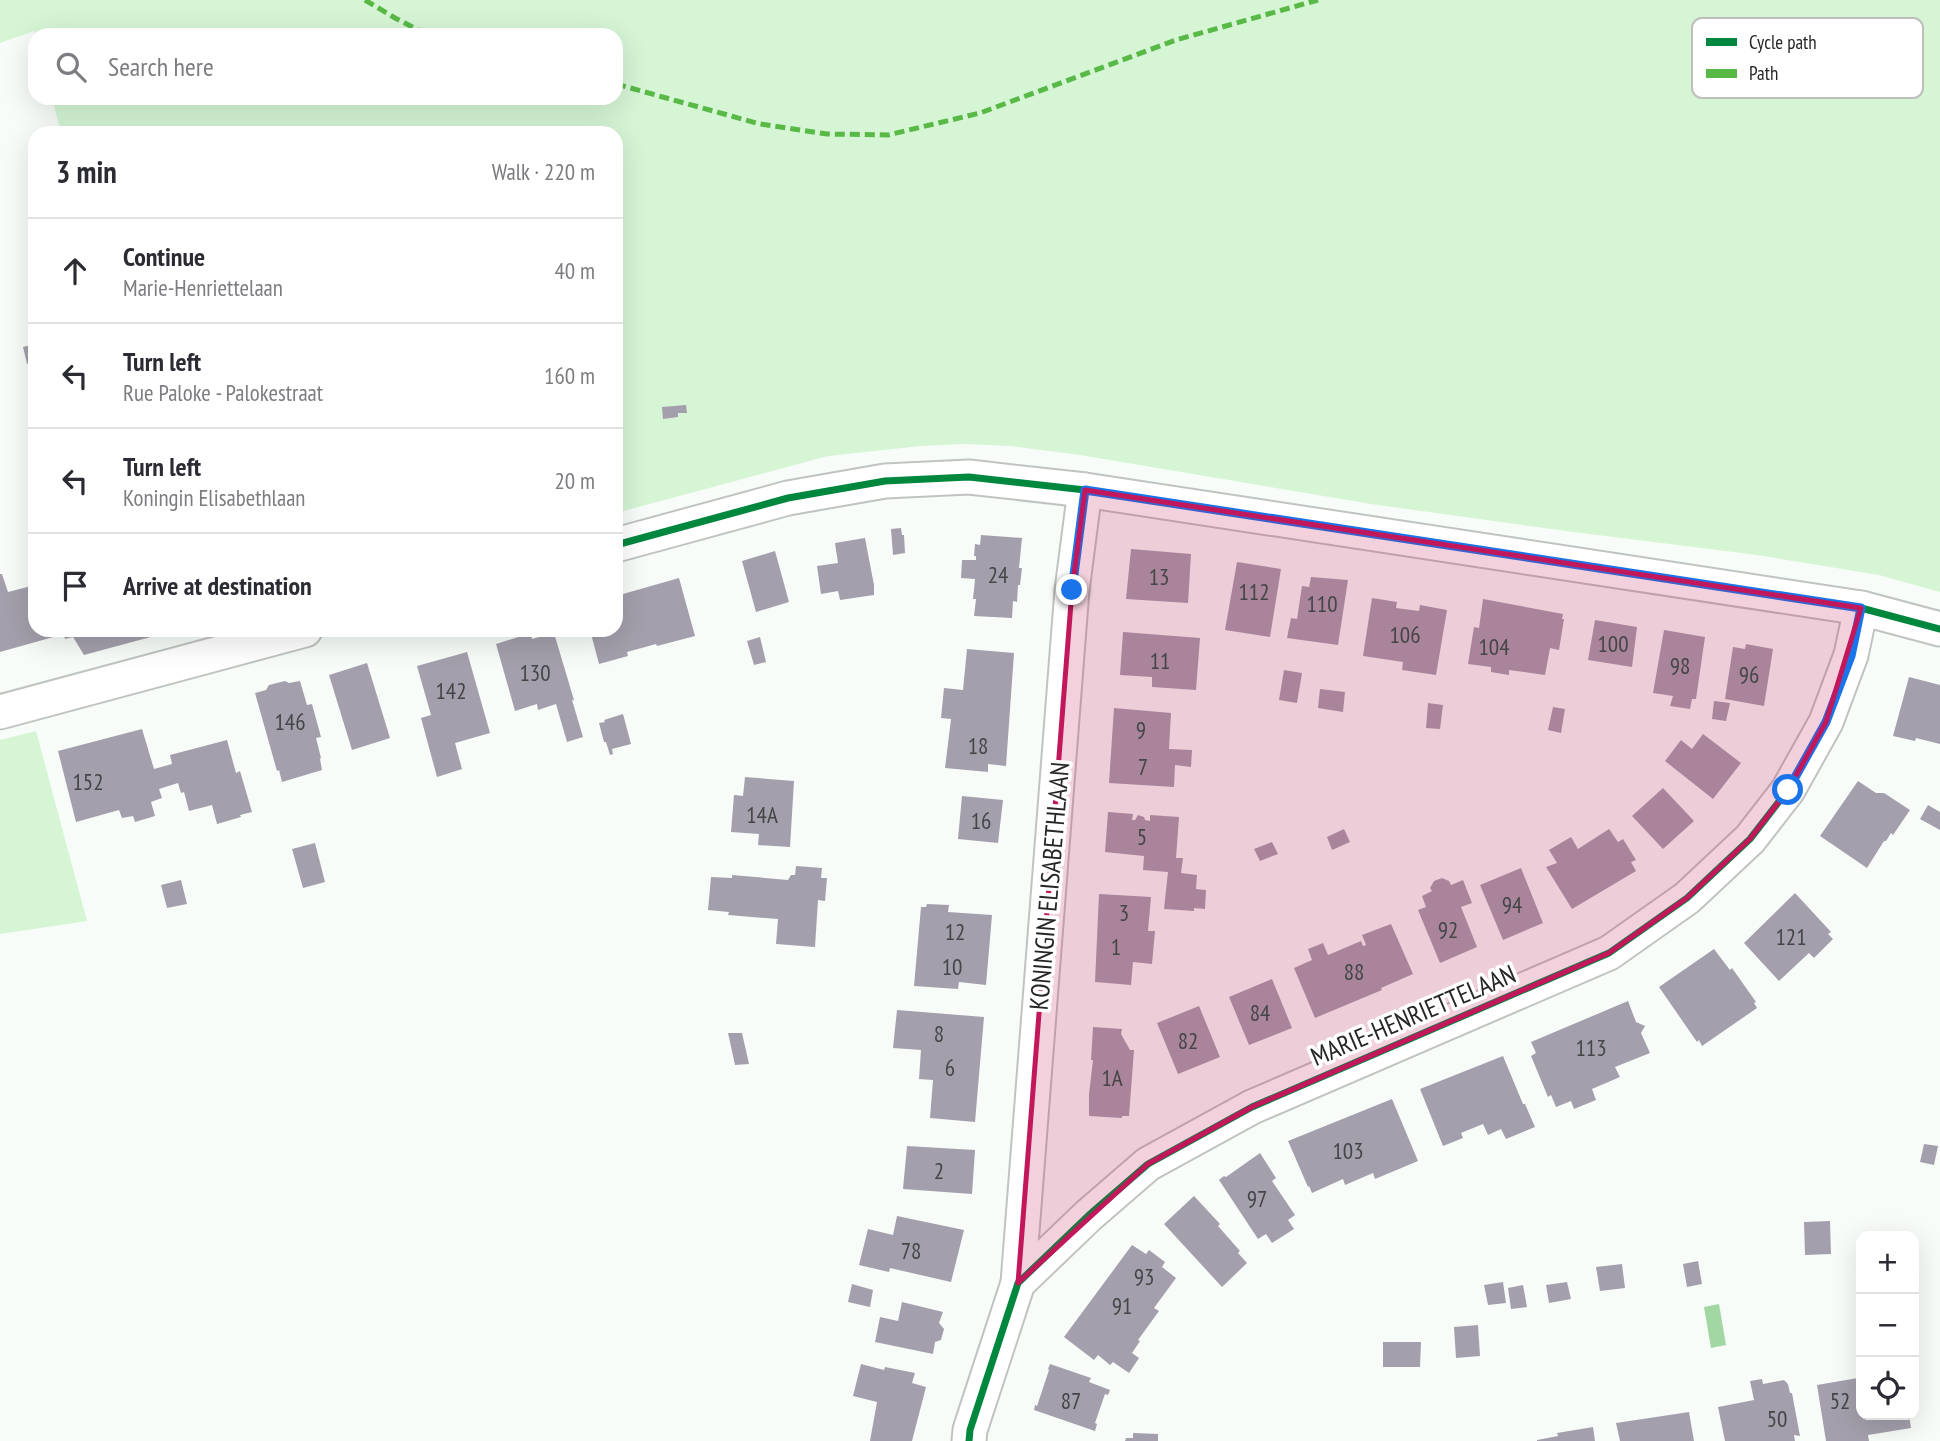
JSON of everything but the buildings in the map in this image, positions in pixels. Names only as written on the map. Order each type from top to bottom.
[{"type":"street","points":[[623,543],[788,498],[885,481],[969,477],[1085,490],[1861,608],[1940,629]]},
{"type":"street","name":"KONINGIN ELISABETHLAAN","points":[[1018,1283],[1072,590],[1085,490]]},
{"type":"street","name":"MARIE-HENRIETTELAAN","points":[[969,1441],[970,1430],[1018,1283],[1089,1215],[1149,1164],[1252,1107],[1609,953],[1687,898],[1750,839],[1788,790],[1826,722],[1851,656],[1861,608]]},
{"type":"street","points":[[0,712],[279,637]]},
{"type":"highlighted area","points":[[1085,490],[1861,608],[1826,722],[1788,790],[1750,839],[1687,898],[1609,953],[1252,1107],[1148,1164],[1018,1283],[1072,590]]},
{"type":"shaded area","points":[[0,0],[1940,0],[1940,592],[1879,575],[1757,555],[1371,504],[1011,446],[921,446],[828,456],[623,511],[623,126],[59,126],[54,105],[623,105],[623,28],[28,28],[28,33],[0,43]]},
{"type":"shaded area","points":[[36,731],[87,921],[0,934],[0,740]]},
{"type":"shaded area","points":[[1719,1304],[1726,1345],[1711,1348],[1704,1307]]},
{"type":"marked path","points":[[365,0],[414,28]]},
{"type":"marked path","points":[[623,86],[760,124],[827,134],[888,135],[980,113],[1176,40],[1318,0]]},
{"type":"cycle path","points":[[623,543],[788,498],[885,481],[969,477],[1085,490],[1861,608],[1940,629]]},
{"type":"cycle path","points":[[969,1441],[970,1430],[1018,1283],[1089,1215],[1148,1164],[1252,1107],[1609,953],[1687,898],[1750,839],[1788,790],[1826,722],[1851,655],[1861,608]]},
{"type":"route","points":[[1072,590],[1085,490],[1861,608],[1851,656],[1826,722],[1788,790]]}]
